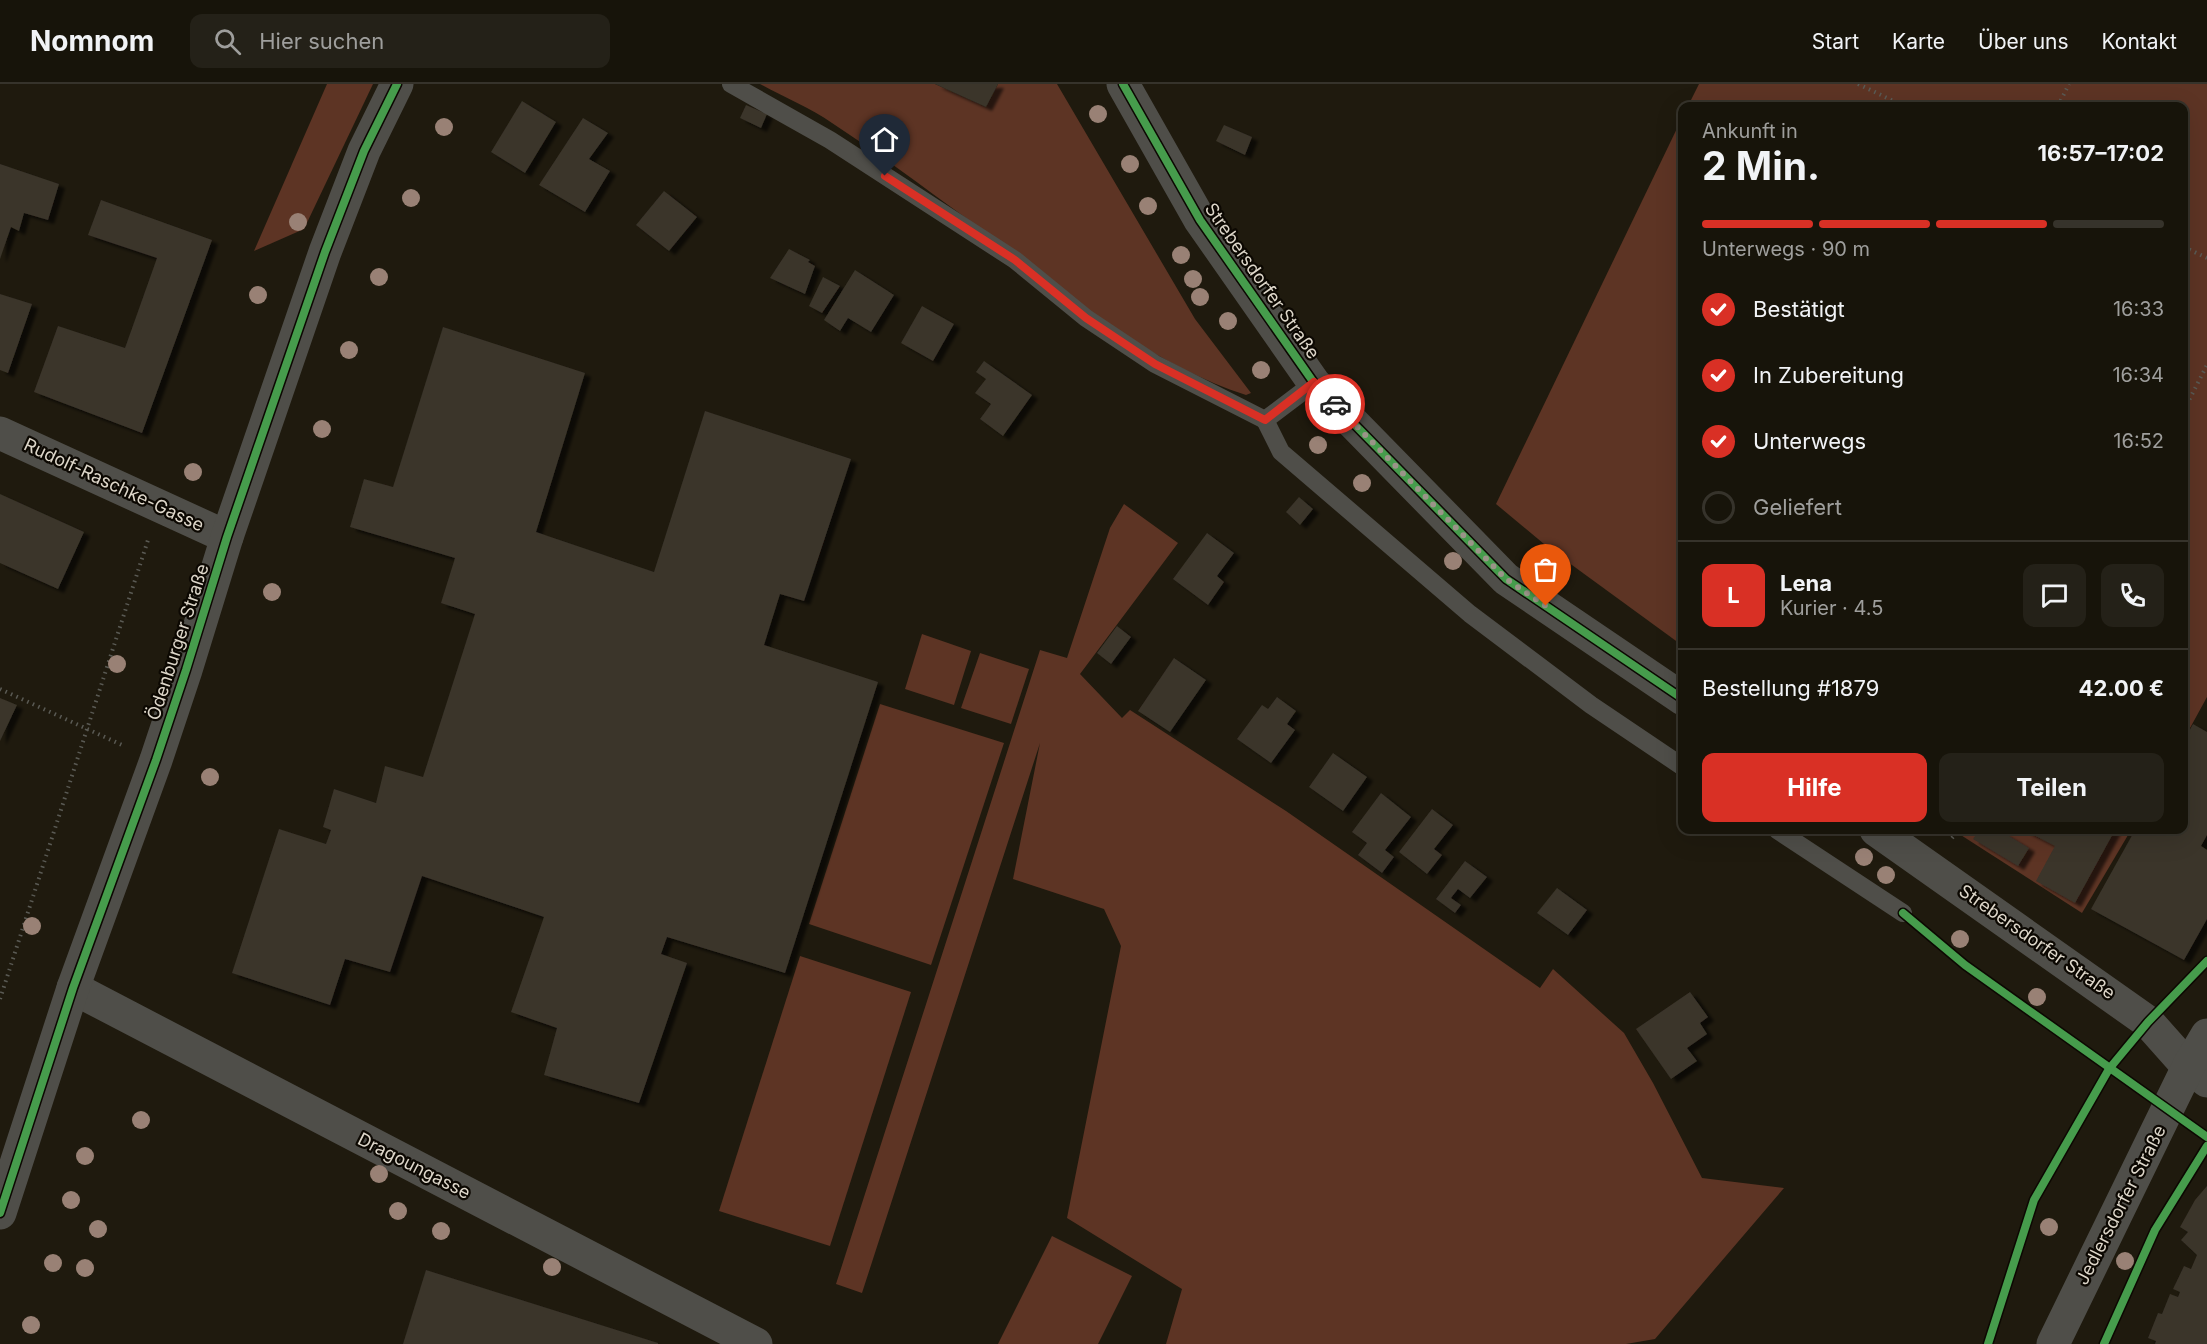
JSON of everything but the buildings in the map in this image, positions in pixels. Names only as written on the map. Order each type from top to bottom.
[{"type":"street","name":"Ödenburger Straße","points":[[0,1213],[73,988],[156,760],[227,537],[325,252],[364,151],[397,84]]},
{"type":"street","name":"Strebersdorfer Straße","points":[[1123,84],[1200,220],[1314,382],[1506,579],[1678,696]]},
{"type":"street","name":"Rudolf-Raschke-Gasse","points":[[0,433],[227,537]]},
{"type":"street","name":"Strebersdorfer Straße","points":[[1882,834],[2148,1022],[2198,1074]]},
{"type":"street","name":"Dragoungasse","points":[[73,988],[756,1344]]},
{"type":"street","name":"Jedlersdorfer Straße","points":[[2053,1344],[2198,1074],[2207,1035]]},
{"type":"lane","points":[[731,84],[830,140],[1015,260],[1086,318],[1155,364],[1265,420],[1281,452],[1470,614],[1591,705],[1678,763]]},
{"type":"lane","points":[[1265,420],[1314,382]]},
{"type":"lane","points":[[1784,834],[1904,914]]},
{"type":"path","points":[[1858,84],[1896,102]]},
{"type":"path","points":[[2060,102],[2069,84]]},
{"type":"path","points":[[2188,248],[2207,258]]},
{"type":"path","points":[[2188,402],[2207,365]]},
{"type":"path","points":[[0,999],[160,505]]},
{"type":"path","points":[[0,689],[156,760]]},
{"type":"shaded area","points":[[327,84],[373,84],[304,229],[254,251]]},
{"type":"shaded area","points":[[760,84],[935,84],[986,107],[998,84],[1057,84],[1195,319],[1251,393],[1246,395],[1207,380],[1134,341],[866,146],[815,112]]},
{"type":"shaded area","points":[[1699,84],[2207,84],[2207,697],[2188,732],[2188,102],[1690,102]]},
{"type":"shaded area","points":[[1678,126],[1678,642],[1550,549],[1496,504]]},
{"type":"shaded area","points":[[1124,504],[1178,543],[1080,674],[1122,718],[1130,710],[1286,811],[1540,988],[1553,969],[1624,1033],[1653,1083],[1702,1178],[1784,1188],[1655,1339],[1626,1344],[1166,1344],[1182,1289],[1067,1218],[1121,946],[1104,909],[1013,879],[1040,743],[862,1293],[836,1284],[1040,650],[1067,658],[1110,528]]},
{"type":"shaded area","points":[[922,634],[971,651],[954,705],[905,689]]},
{"type":"shaded area","points":[[980,653],[1029,669],[1011,724],[961,708]]},
{"type":"shaded area","points":[[880,704],[1004,743],[931,965],[809,924]]},
{"type":"shaded area","points":[[1959,834],[2129,834],[2082,913]]},
{"type":"shaded area","points":[[800,956],[911,992],[830,1246],[719,1211]]},
{"type":"shaded area","points":[[1052,1236],[1132,1276],[1098,1344],[998,1344]]},
{"type":"cycle path","points":[[0,1213],[73,988],[156,760],[227,537],[325,252],[364,151],[397,84]]},
{"type":"cycle path","points":[[1123,84],[1200,220],[1314,383],[1506,579],[1678,696]]},
{"type":"cycle path","points":[[1903,913],[1965,965],[2207,1137]]},
{"type":"cycle path","points":[[1988,1344],[2034,1200],[2109,1069],[2148,1022],[2207,961]]},
{"type":"cycle path","points":[[2104,1344],[2155,1230],[2207,1146]]},
{"type":"way so far","points":[[1335,404],[1506,579],[1546,606]]},
{"type":"route","points":[[885,176],[1015,260],[1086,318],[1155,364],[1265,420],[1314,382],[1335,404]]}]
